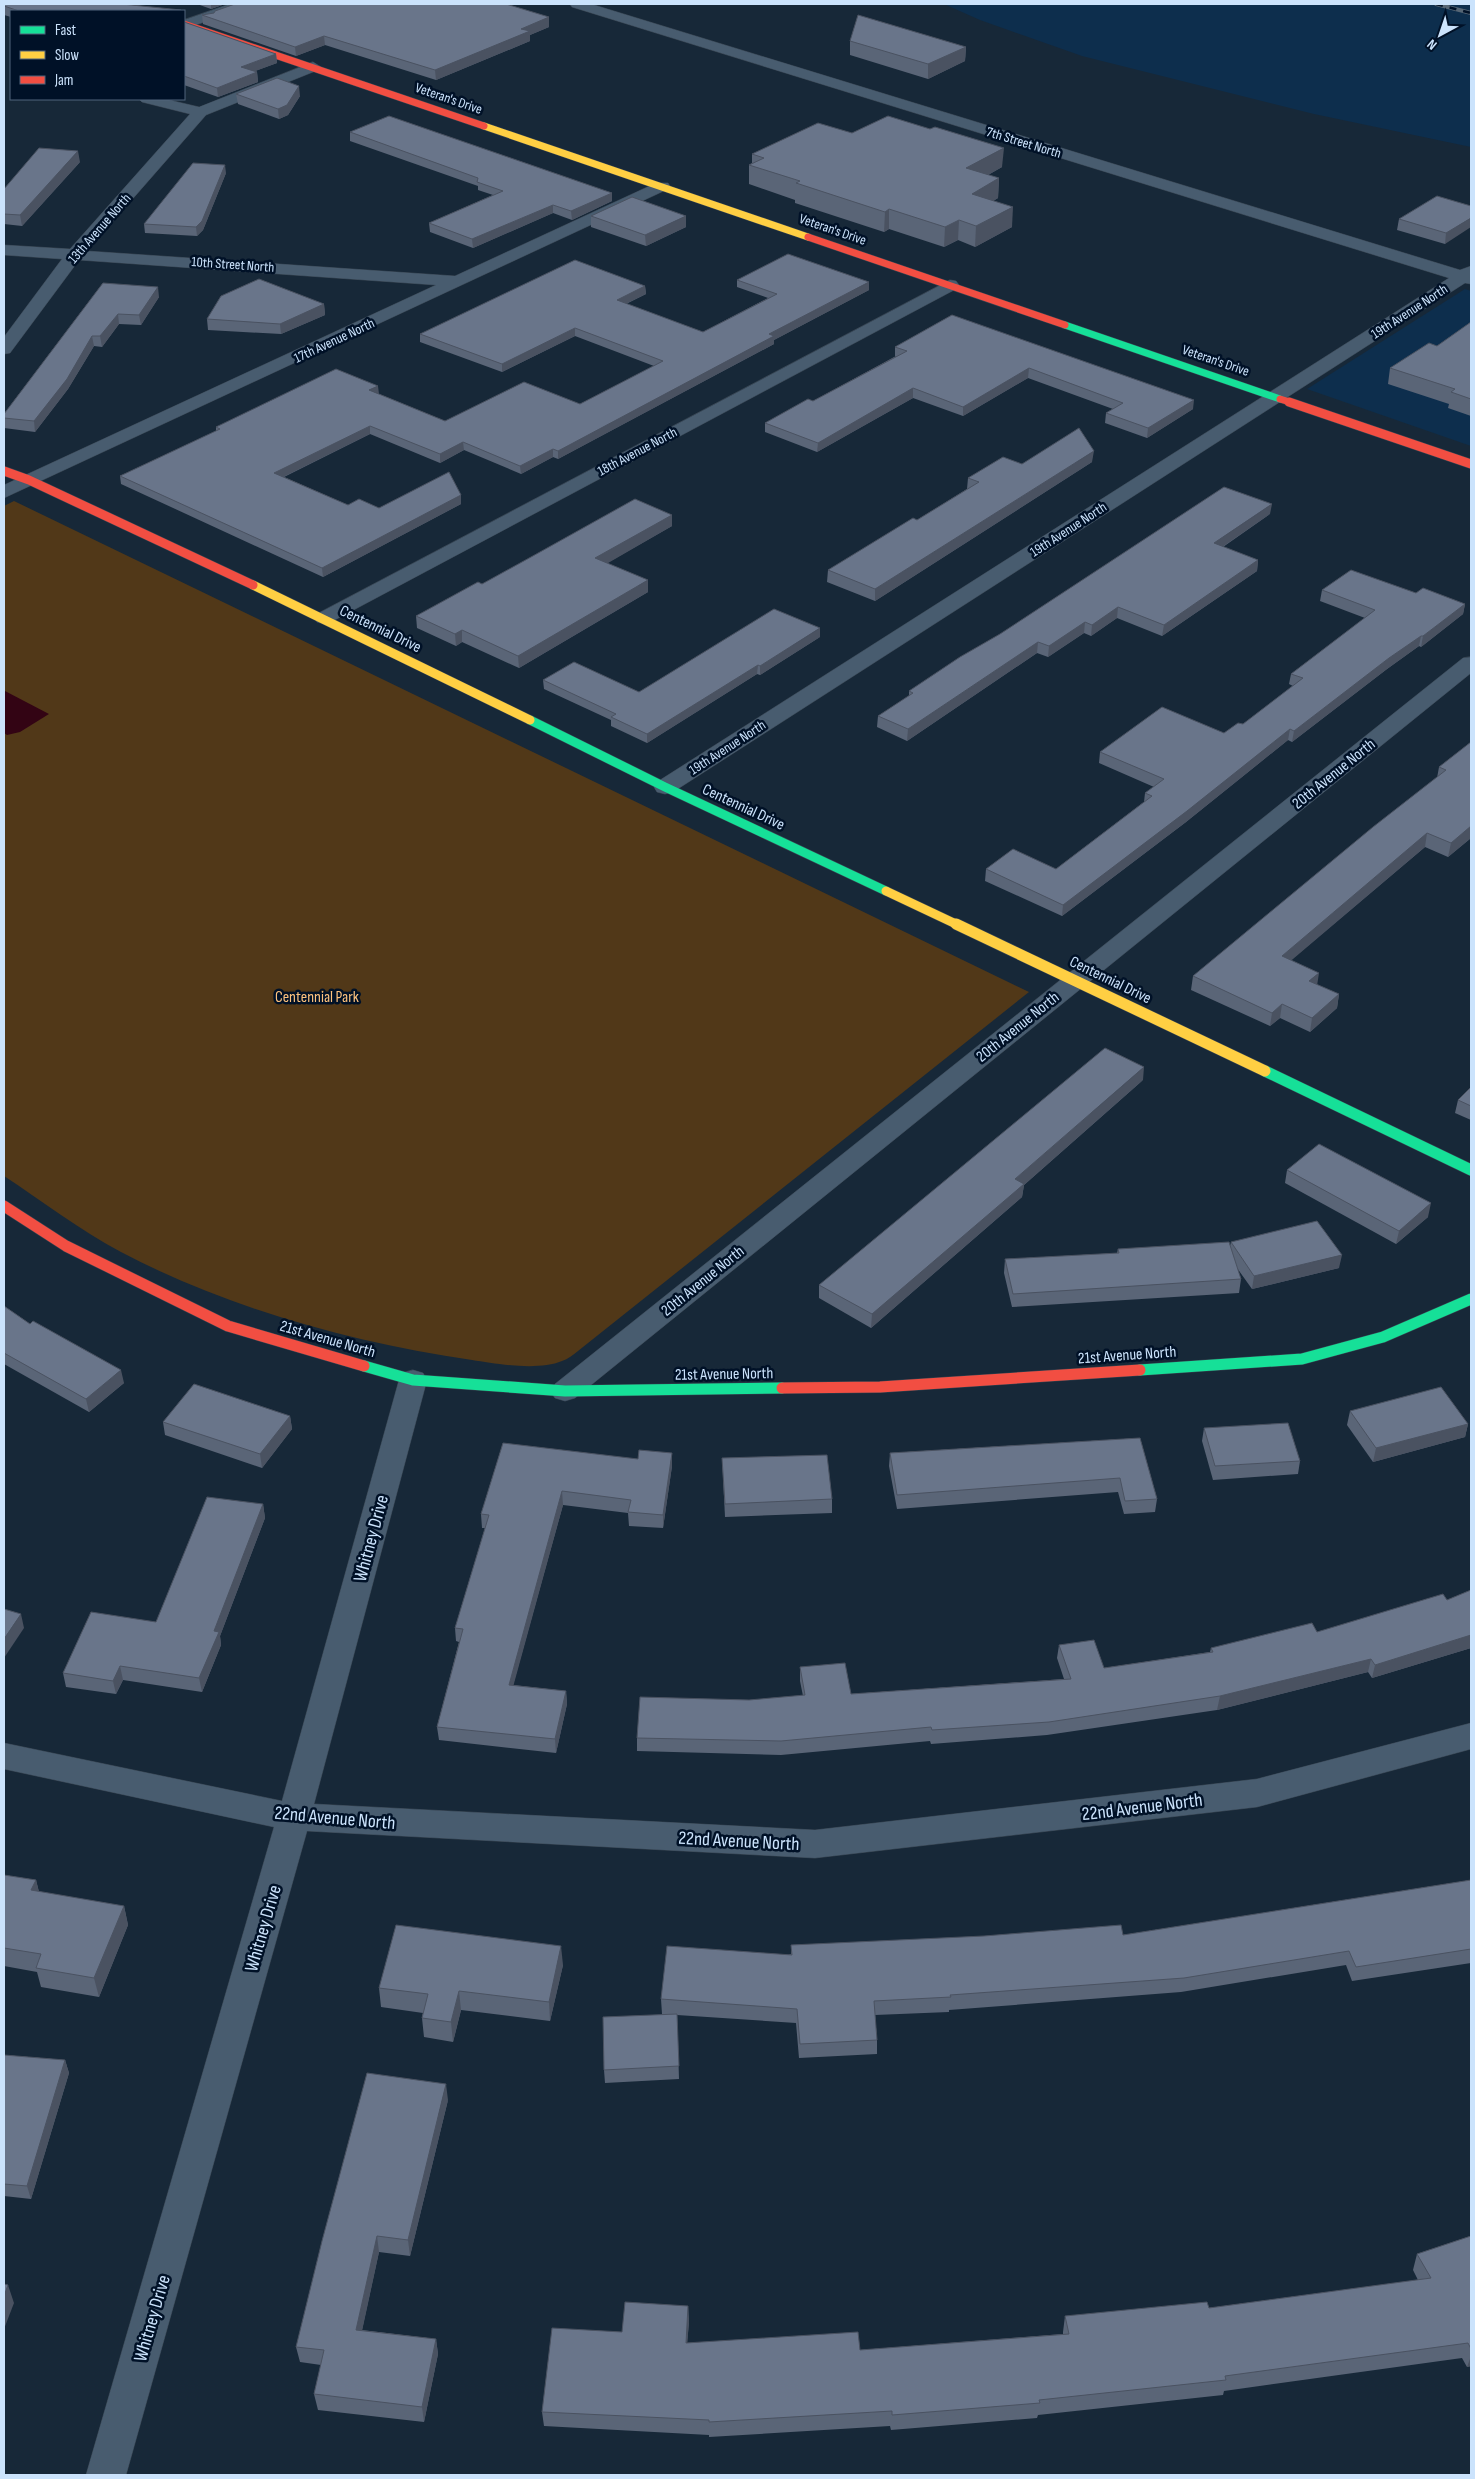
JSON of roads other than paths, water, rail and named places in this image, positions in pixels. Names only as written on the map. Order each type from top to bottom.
[{"type":"street","points":[[185,25],[242,4]]},
{"type":"street","name":"7th Street North","points":[[577,4],[1468,276]]},
{"type":"street","points":[[620,17],[643,7]]},
{"type":"street","name":"Veteran's Drive","points":[[185,25],[662,186],[1471,464]]},
{"type":"street","points":[[151,100],[200,112],[313,67]]},
{"type":"street","points":[[889,117],[911,106]]},
{"type":"street","name":"13th Avenue North","points":[[4,349],[74,255],[200,112]]},
{"type":"street","points":[[1058,170],[1079,158]]},
{"type":"street","name":"17th Avenue North","points":[[4,492],[462,281],[662,186]]},
{"type":"street","points":[[1226,222],[1247,210]]},
{"type":"street","name":"10th Street North","points":[[4,250],[462,281]]},
{"type":"street","name":"19th Avenue North","points":[[665,787],[1420,304],[1468,276]]},
{"type":"street","name":"18th Avenue North","points":[[324,618],[950,285]]},
{"type":"street","points":[[1396,297],[1420,304]]},
{"type":"street","points":[[1306,352],[1331,361]]},
{"type":"street","name":"Centennial Drive","points":[[4,471],[29,480],[324,618],[665,787],[1075,980],[1471,1170]]},
{"type":"street","name":"20th Avenue North","points":[[565,1391],[1471,663]]},
{"type":"street","name":"21st Avenue North","points":[[4,1206],[66,1246],[228,1326],[413,1380],[565,1391],[880,1386],[1302,1359],[1383,1337],[1471,1299]]},
{"type":"street","name":"Whitney Drive","points":[[106,2475],[294,1817],[413,1380]]},
{"type":"street","name":"22nd Avenue North","points":[[4,1756],[294,1817],[815,1844],[1257,1793],[1471,1736]]},
{"type":"railway","points":[[1436,4],[1471,13]]},
{"type":"park label","name":"Centennial Park","points":[[317,996]]}]
